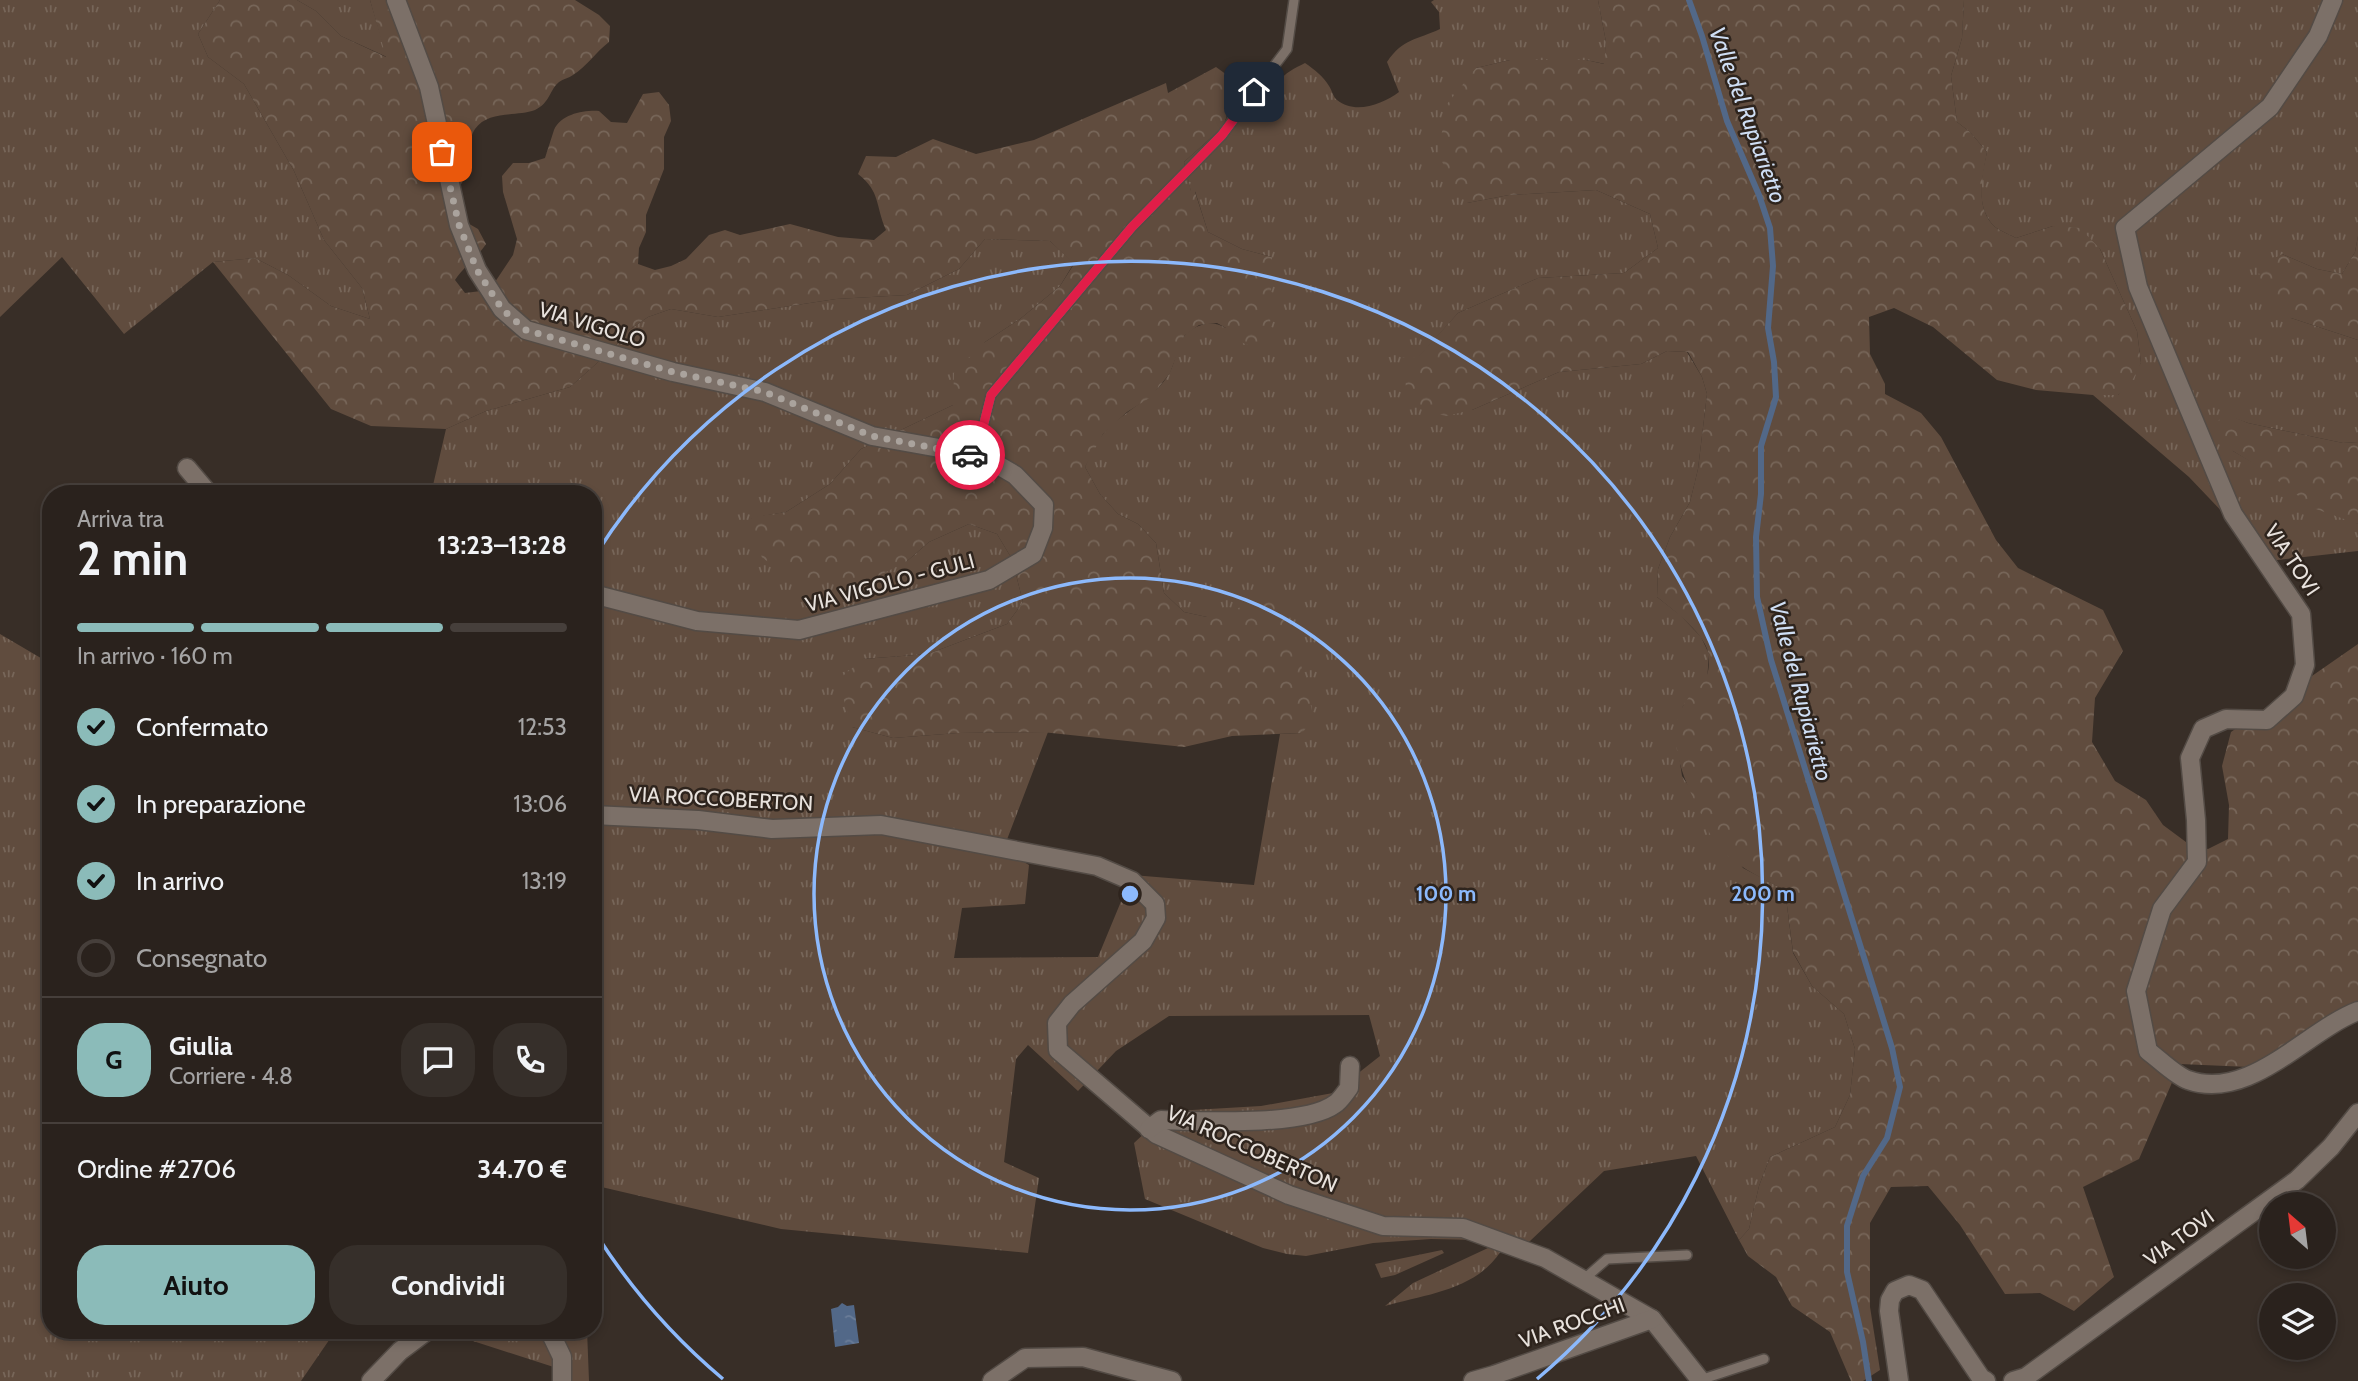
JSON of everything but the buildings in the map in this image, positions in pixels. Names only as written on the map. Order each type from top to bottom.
[{"type":"street","name":"VIA VIGOLO","points":[[396,0],[429,88],[459,225],[477,270],[502,309],[526,330],[673,372],[765,392],[872,436],[956,451],[991,461]]},
{"type":"street","name":"VIA TOVI","points":[[2333,0],[2318,36],[2270,107],[2125,228],[2138,287],[2233,514],[2301,614],[2305,666],[2294,696],[2267,720],[2225,719],[2203,729],[2190,758],[2197,862],[2162,909],[2136,991],[2148,1051],[2187,1080],[2213,1083],[2238,1080],[2287,1055],[2344,1016],[2358,1011]]},
{"type":"street","name":"VIA VIGOLO - GULI","points":[[602,596],[697,621],[799,631],[989,580],[1033,554],[1043,528],[1044,505],[1015,475],[991,461]]},
{"type":"street","points":[[187,468],[201,485]]},
{"type":"street","name":"VIA ROCCOBERTON","points":[[602,815],[698,820],[772,829],[881,825],[1097,866],[1132,881],[1155,904],[1156,918],[1143,941],[1072,1004],[1057,1023],[1058,1050],[1149,1129],[1289,1195],[1383,1226],[1462,1228],[1545,1258],[1652,1319]]},
{"type":"street","points":[[1149,1129],[1161,1120],[1261,1121],[1310,1114],[1334,1105],[1349,1088],[1350,1066]]},
{"type":"street","name":"VIA TOVI","points":[[2013,1381],[2026,1377],[2297,1180],[2331,1147],[2358,1113]]},
{"type":"street","points":[[1899,1381],[1889,1300],[1895,1291],[1909,1286],[1922,1290],[1981,1378],[1986,1381]]},
{"type":"street","name":"VIA ROCCHI","points":[[1473,1381],[1494,1376],[1652,1319],[1701,1381]]},
{"type":"street","points":[[371,1381],[400,1351],[416,1339]]},
{"type":"street","points":[[553,1339],[562,1357],[562,1381]]},
{"type":"street","points":[[992,1381],[1026,1358],[1083,1357],[1172,1381]]},
{"type":"lane","points":[[991,461],[982,431],[991,395],[1132,227],[1222,135],[1287,49],[1294,0]]},
{"type":"lane","points":[[1583,1280],[1607,1259],[1687,1255]]},
{"type":"lane","points":[[1701,1381],[1764,1359]]},
{"type":"green space","points":[[0,0],[220,0],[198,34],[208,57],[244,84],[294,171],[324,240],[362,288],[370,319],[331,306],[288,275],[255,258],[213,262],[124,334],[62,257],[0,317]]},
{"type":"green space","points":[[220,0],[297,0],[316,11],[341,36],[386,57],[370,0],[575,0],[599,15],[610,26],[609,42],[578,71],[559,82],[540,107],[528,112],[495,116],[475,129],[468,169],[457,191],[464,221],[478,229],[486,244],[455,280],[465,293],[481,291],[495,282],[513,255],[517,239],[503,192],[502,176],[513,163],[529,163],[545,158],[557,125],[574,114],[599,111],[611,122],[627,123],[643,94],[659,92],[669,105],[671,121],[664,137],[664,169],[646,215],[646,232],[639,248],[638,264],[655,270],[686,259],[709,235],[725,230],[740,235],[790,224],[838,237],[874,240],[886,230],[871,187],[858,174],[866,156],[896,157],[933,139],[976,154],[1034,140],[1166,83],[1168,93],[1216,67],[1238,83],[1223,127],[1184,162],[1191,191],[1199,188],[1195,192],[1208,232],[1242,249],[1272,257],[1270,328],[1255,348],[1231,338],[1226,328],[1217,323],[1199,325],[1184,336],[1170,373],[1151,397],[1127,412],[1103,434],[1085,467],[1100,494],[1118,514],[1138,524],[1156,543],[1164,593],[1184,612],[1207,617],[1273,598],[1292,627],[1314,719],[1302,733],[1232,736],[1184,747],[1042,732],[958,733],[893,738],[852,727],[838,680],[863,659],[928,654],[1007,624],[1023,602],[1012,559],[997,534],[969,524],[929,542],[906,562],[876,577],[837,581],[794,577],[762,558],[751,517],[786,512],[830,484],[861,449],[953,405],[954,373],[985,342],[1020,319],[1060,286],[1074,264],[1050,241],[985,239],[959,269],[907,295],[836,299],[718,317],[671,309],[648,317],[629,330],[614,348],[570,387],[486,411],[446,429],[371,426],[331,409],[213,262],[255,258],[288,275],[331,306],[370,319],[362,288],[324,240],[294,171],[244,84],[208,57],[198,34]]},
{"type":"green space","points":[[297,0],[370,0],[387,57],[341,36],[316,11]]},
{"type":"green space","points":[[1598,0],[1606,42],[1605,64],[1586,60],[1510,60],[1476,68],[1467,203],[1509,195],[1596,190],[1650,214],[1658,248],[1624,273],[1538,278],[1458,313],[1417,359],[1472,410],[1559,372],[1641,364],[1667,351],[1687,352],[1702,377],[1707,394],[1698,469],[1690,502],[1670,537],[1658,569],[1657,597],[1680,615],[1701,637],[1709,654],[1707,681],[1683,706],[1676,735],[1682,776],[1743,868],[1785,890],[1793,953],[1812,986],[1844,1014],[1855,1049],[1850,1095],[1835,1127],[1770,1157],[1759,1186],[1749,1229],[1739,1240],[1696,1156],[1604,1171],[1530,1241],[1431,1239],[1373,1243],[1306,1256],[1287,1254],[1263,1248],[1145,1199],[1134,1143],[1175,1111],[1261,1106],[1333,1093],[1380,1056],[1369,1015],[1169,1016],[1116,1051],[1078,1091],[1028,1045],[1016,1059],[1004,1162],[1039,1178],[1028,1253],[781,1229],[602,1187],[602,485],[433,485],[446,429],[486,411],[570,387],[614,348],[629,330],[648,317],[671,309],[718,317],[836,299],[907,295],[959,269],[985,239],[1050,241],[1074,263],[1060,286],[1020,319],[985,342],[953,405],[861,449],[830,484],[786,512],[751,518],[906,562],[929,542],[969,524],[997,534],[1012,559],[1023,602],[1007,624],[928,654],[863,659],[852,727],[893,738],[958,733],[1048,732],[1003,850],[1029,865],[1025,904],[962,908],[954,958],[1098,957],[1132,875],[1254,885],[1280,734],[1302,733],[1207,617],[1184,612],[1164,593],[1156,543],[1138,524],[1118,514],[1100,494],[1085,467],[1103,434],[1164,382],[1187,333],[1206,324],[1226,328],[1272,257],[1242,249],[1208,232],[1195,191],[1191,192],[1184,162],[1223,127],[1227,117],[1246,116],[1256,111],[1281,79],[1305,63],[1321,76],[1336,99],[1352,107],[1377,104],[1399,92],[1387,62],[1405,44],[1440,29],[1439,12],[1431,2]]},
{"type":"green space","points":[[1598,0],[1964,0],[1962,38],[1951,76],[1957,122],[1970,132],[1987,152],[1982,189],[1983,208],[1994,226],[2016,238],[2053,226],[2080,228],[2100,249],[2137,331],[2141,363],[2133,379],[2118,395],[2036,390],[1997,380],[1933,327],[1894,308],[1869,317],[1870,354],[1885,384],[1885,394],[1921,413],[1941,437],[1996,540],[2018,568],[2103,610],[2123,651],[2095,698],[2092,742],[2115,781],[2146,800],[2163,825],[2190,845],[2208,849],[2228,839],[2229,805],[2222,766],[2231,732],[2358,644],[2358,1006],[2272,1068],[2180,1064],[2139,1159],[2083,1187],[2114,1277],[2074,1311],[2040,1293],[2005,1294],[1960,1225],[1928,1186],[1891,1187],[1870,1223],[1870,1307],[1880,1370],[1863,1381],[1851,1381],[1830,1332],[1792,1306],[1776,1277],[1748,1256],[1739,1240],[1749,1229],[1759,1186],[1770,1157],[1835,1127],[1850,1095],[1855,1049],[1844,1014],[1812,986],[1793,952],[1785,890],[1740,866],[1716,843],[1690,792],[1680,764],[1676,734],[1678,720],[1683,706],[1707,675],[1709,657],[1703,640],[1657,597],[1658,569],[1670,537],[1690,502],[1698,469],[1707,394],[1702,377],[1688,352],[1667,351],[1641,364],[1559,372],[1472,410],[1446,416],[1426,411],[1411,401],[1406,387],[1402,357],[1417,358],[1458,313],[1538,278],[1624,273],[1658,248],[1650,214],[1596,190],[1509,195],[1467,203],[1438,154],[1447,104],[1476,68],[1510,60],[1586,60],[1604,64],[1606,42]]},
{"type":"green space","points":[[1964,0],[2358,0],[2358,236],[2355,252],[2342,274],[2317,269],[2282,254],[2291,318],[2358,340],[2358,442],[2343,443],[2248,423],[2229,416],[2233,451],[2358,524],[2358,551],[2269,561],[2189,477],[2093,395],[2118,395],[2141,363],[2137,331],[2100,249],[2053,226],[2016,238],[1994,226],[1987,216],[1981,189],[1987,152],[1970,132],[1957,122],[1951,76],[1962,38]]},
{"type":"green space","points":[[2358,236],[2358,340],[2291,318],[2263,291],[2258,268],[2282,254],[2317,269],[2342,274],[2355,252]]},
{"type":"green space","points":[[2229,415],[2248,423],[2343,443],[2358,442],[2358,524],[2316,509],[2233,451],[2219,434],[2215,422]]},
{"type":"green space","points":[[0,634],[42,659],[42,1339],[330,1339],[301,1381],[0,1381]]},
{"type":"green space","points":[[1488,1248],[1501,1251],[1491,1264],[1464,1282],[1434,1294],[1385,1306],[1413,1283]]},
{"type":"green space","points":[[1442,1250],[1444,1253],[1395,1275],[1381,1278],[1375,1264]]},
{"type":"green space","points":[[467,1339],[587,1339],[589,1381],[567,1381],[566,1371]]},
{"type":"water","points":[[842,1303],[847,1306],[854,1305],[859,1343],[835,1347],[831,1309]]},
{"type":"waterway","name":"Valle del Rupiarietto","points":[[1689,0],[1727,121],[1770,228],[1773,266],[1768,328],[1776,397],[1761,446],[1761,494],[1756,537],[1757,597],[1771,660],[1892,1048],[1900,1087],[1887,1138],[1863,1176],[1847,1226],[1847,1272],[1869,1381]]},
{"type":"way so far","points":[[442,152],[459,225],[477,270],[502,309],[526,330],[673,372],[765,392],[872,436],[970,455]]},
{"type":"route","points":[[970,455],[991,461],[982,431],[991,395],[1132,227],[1222,135],[1254,92]]}]
